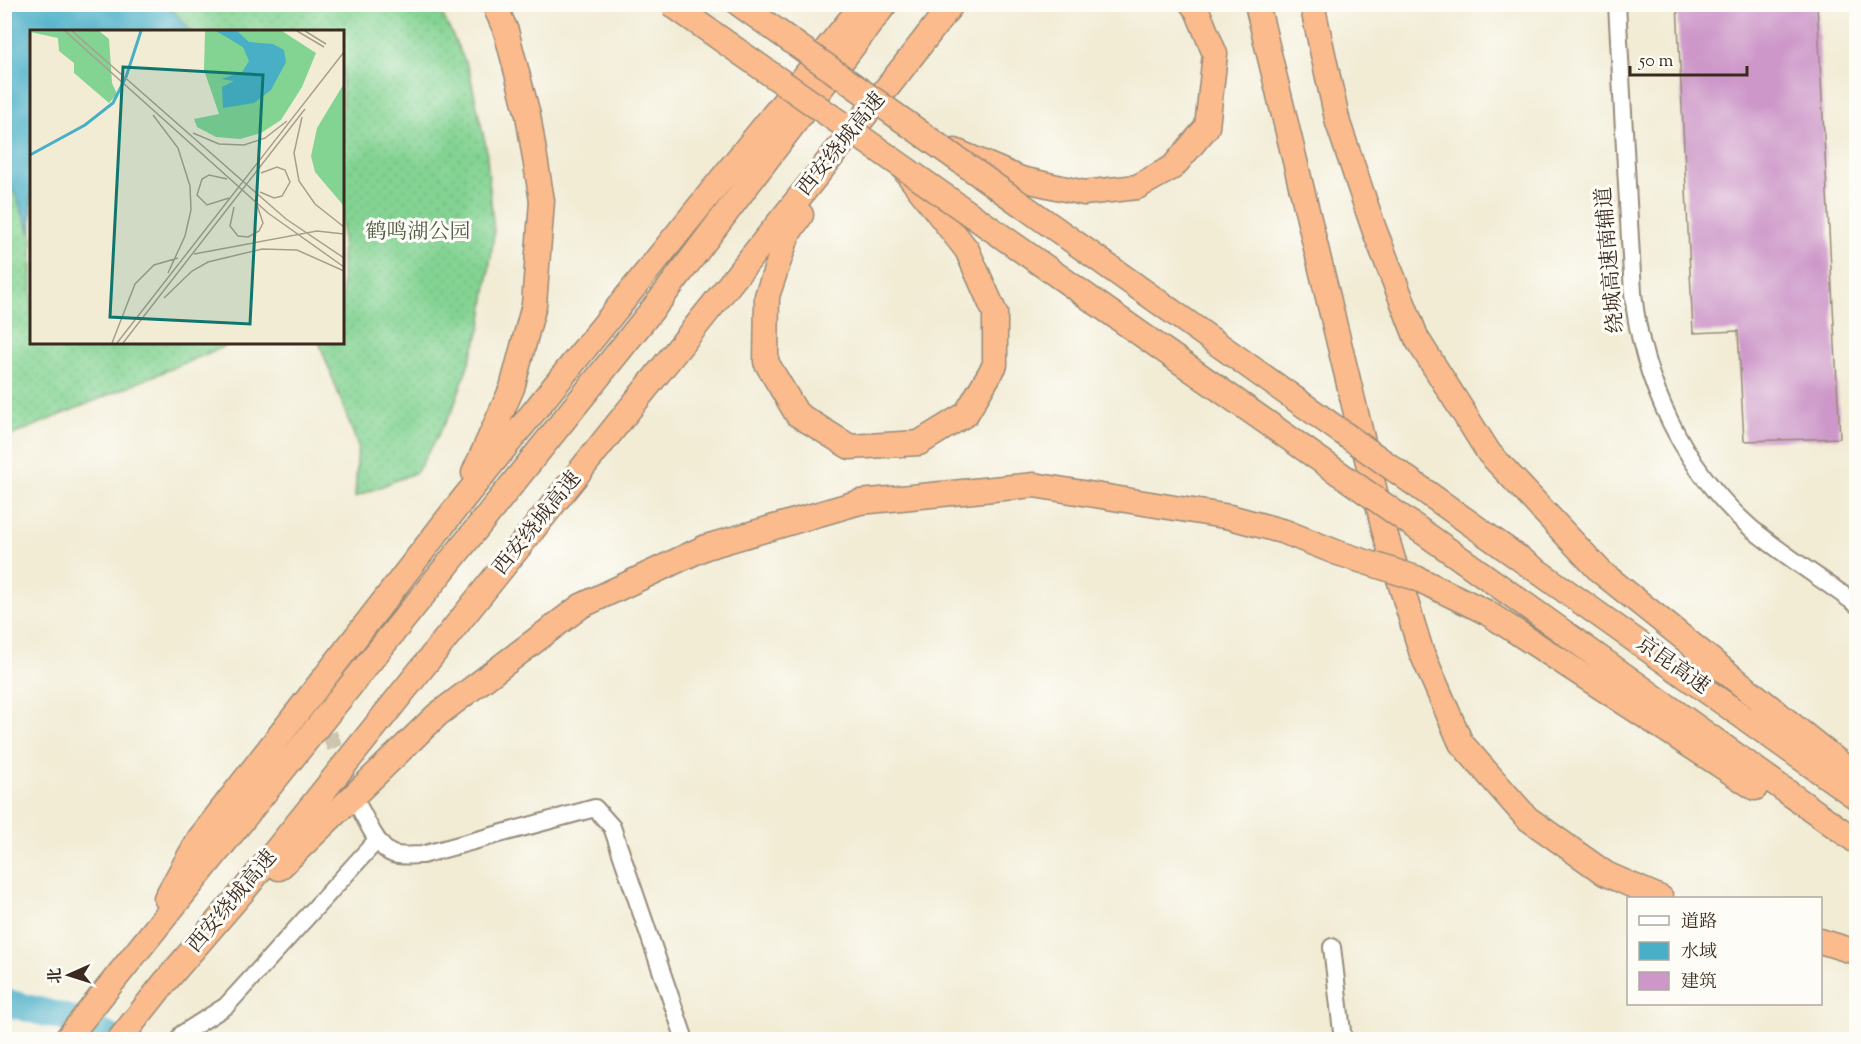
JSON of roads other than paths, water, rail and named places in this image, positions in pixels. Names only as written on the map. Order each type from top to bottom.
[{"type":"highway","points":[[460,503],[512,388],[534,305],[542,201],[528,115],[506,31],[494,4]]},
{"type":"highway","points":[[671,4],[1464,561],[1857,841]]},
{"type":"highway","points":[[739,4],[931,141],[1021,179],[1084,193],[1137,187],[1173,167],[1207,127],[1215,54],[1197,10],[1192,4]]},
{"type":"highway","points":[[759,4],[794,44]]},
{"type":"highway","points":[[131,960],[199,839],[460,503],[863,4]]},
{"type":"highway","name":"西安绕城高速","points":[[66,1040],[660,300],[885,4]]},
{"type":"highway","name":"西安绕城高速","points":[[119,1040],[165,982],[245,889],[952,4]]},
{"type":"highway","points":[[900,165],[967,250],[995,313],[995,365],[966,414],[919,443],[850,447],[796,414],[766,362],[767,296],[788,234],[890,84],[970,4]]},
{"type":"highway","points":[[1257,4],[1385,533],[1421,651],[1461,743],[1527,818],[1606,874],[1659,897]]},
{"type":"highway","points":[[1312,4],[1338,123],[1374,229],[1417,339],[1489,453],[1601,572],[1857,776]]},
{"type":"highway","name":"京昆高速","points":[[931,141],[1857,797]]},
{"type":"highway","points":[[165,982],[332,814],[437,715],[581,606],[706,547],[860,502],[1034,485],[1230,517],[1285,532],[1338,553],[1416,578],[1486,612],[1857,855]]},
{"type":"highway","points":[[1822,941],[1857,952]]},
{"type":"street","name":"绕城高速南辅道","points":[[1617,4],[1636,326],[1654,384],[1677,436],[1724,501],[1751,528],[1774,546],[1857,604]]},
{"type":"street","points":[[360,807],[377,840],[391,854],[423,855],[595,808],[612,827],[685,1040]]},
{"type":"street","points":[[180,1037],[226,1006],[377,840]]},
{"type":"street","points":[[1332,947],[1343,1040]]},
{"type":"water","points":[[5,4],[168,5],[190,30],[30,30],[30,231],[16,196],[5,177]]},
{"type":"waterway","points":[[4,1002],[70,1019],[115,1040]]},
{"type":"tunnel","points":[[320,711],[358,804]]},
{"type":"park label","name":"鹤鸣湖公园","points":[[418,233]]}]
